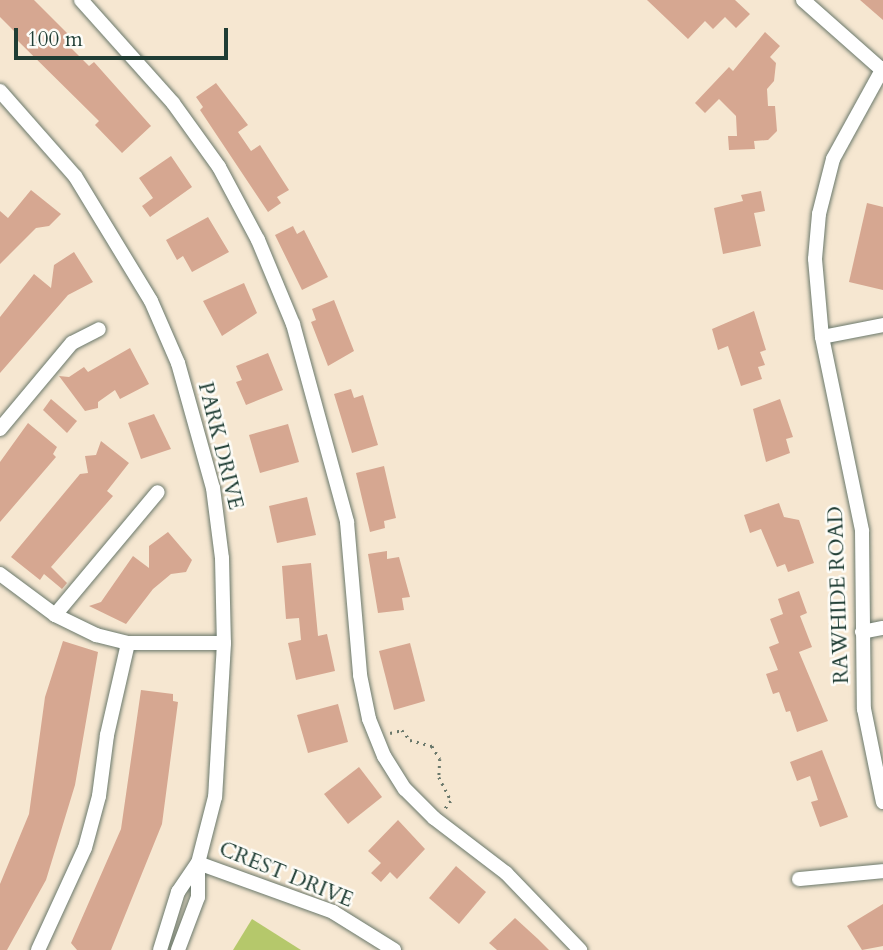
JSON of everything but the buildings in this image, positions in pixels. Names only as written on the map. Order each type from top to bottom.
[{"type":"street","points":[[81,0],[165,93],[219,167],[258,240],[293,324],[347,522],[360,675],[377,740],[405,789],[434,818],[506,873],[580,950]]},
{"type":"street","points":[[803,0],[882,69]]},
{"type":"street","name":"RAWHIDE ROAD","points":[[882,69],[844,133],[825,187],[815,258],[822,337],[858,505],[864,709],[883,802]]},
{"type":"street","name":"PARK DRIVE","points":[[0,91],[75,176],[117,240],[178,363],[213,488],[222,558],[224,643],[215,797],[198,863],[198,897],[178,950]]},
{"type":"street","points":[[822,337],[883,324]]},
{"type":"street","points":[[0,429],[72,342],[99,329]]},
{"type":"street","points":[[55,615],[158,492]]},
{"type":"street","points":[[0,574],[55,615],[96,635],[128,643],[224,643]]},
{"type":"street","points":[[862,632],[883,628]]},
{"type":"street","points":[[38,950],[85,848],[99,796],[107,735],[128,643]]},
{"type":"street","name":"PARK DRIVE","points":[[160,950],[178,891],[198,863]]},
{"type":"street","name":"CREST DRIVE","points":[[198,863],[333,912],[394,950]]},
{"type":"street","points":[[799,879],[883,871]]},
{"type":"path","points":[[377,740],[402,730],[410,740],[432,746],[440,759],[439,777],[451,801],[434,818]]},
{"type":"green space","points":[[252,919],[301,950],[233,950]]}]
